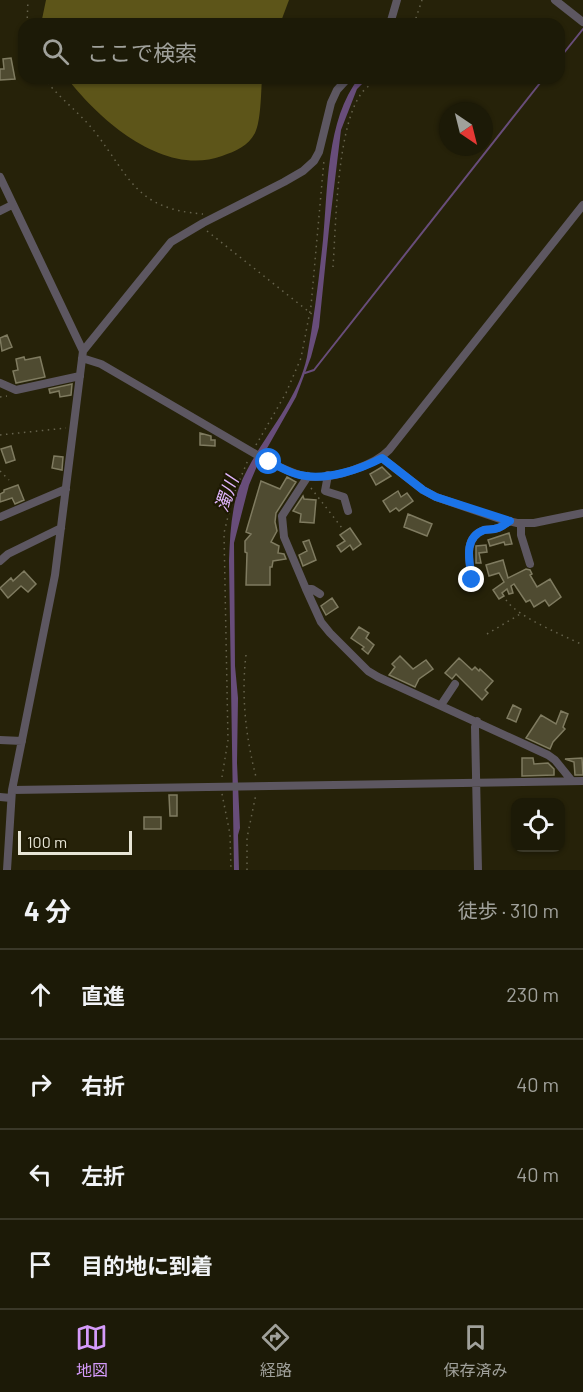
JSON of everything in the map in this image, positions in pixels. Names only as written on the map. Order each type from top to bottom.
[{"type":"street","points":[[392,18],[397,0]]},
{"type":"street","points":[[555,0],[583,22]]},
{"type":"street","points":[[7,870],[11,794],[55,575],[83,354],[171,242],[199,225],[284,182],[303,171],[314,161],[319,152],[331,102],[343,84]]},
{"type":"street","points":[[0,177],[12,205],[28,232],[83,354],[269,462],[307,478],[359,467],[382,458],[583,204]]},
{"type":"street","points":[[0,211],[12,205]]},
{"type":"street","points":[[0,383],[16,390],[80,376]]},
{"type":"street","points":[[382,458],[423,490],[436,497],[510,521],[534,523],[583,513]]},
{"type":"street","points":[[328,475],[325,491],[344,497],[348,511]]},
{"type":"street","points":[[307,478],[282,516],[284,537],[321,622],[330,633],[368,671],[552,758],[573,781]]},
{"type":"street","points":[[0,517],[66,489]]},
{"type":"street","points":[[472,580],[469,544],[472,538],[482,531],[497,529],[510,521]]},
{"type":"street","points":[[521,523],[521,536],[530,564]]},
{"type":"street","points":[[0,561],[8,554],[61,528]]},
{"type":"street","points":[[306,589],[312,589],[320,594]]},
{"type":"street","points":[[441,705],[455,684]]},
{"type":"street","points":[[477,721],[475,727],[478,870]]},
{"type":"street","points":[[0,740],[22,741]]},
{"type":"street","points":[[0,797],[11,794],[247,786],[583,781]]},
{"type":"path","points":[[27,18],[28,0]]},
{"type":"path","points":[[416,18],[422,0]]},
{"type":"path","points":[[50,84],[94,131],[125,175],[152,202],[176,210],[219,215]]},
{"type":"path","points":[[333,267],[340,164],[350,117],[361,94],[372,84]]},
{"type":"path","points":[[199,225],[313,315]]},
{"type":"path","points":[[0,435],[73,428]]},
{"type":"path","points":[[0,471],[9,480]]},
{"type":"path","points":[[307,478],[342,528]]},
{"type":"path","points":[[506,600],[510,605],[541,624],[583,645]]},
{"type":"path","points":[[487,634],[523,613]]},
{"type":"path","points":[[246,655],[244,669],[248,745],[258,786],[247,838],[247,870]]},
{"type":"path","points":[[221,787],[230,834],[231,870]]},
{"type":"shaded area","points":[[46,0],[289,0],[282,18],[42,18]]},
{"type":"shaded area","points":[[72,84],[262,84],[257,128],[252,138],[237,150],[222,156],[200,160],[178,159],[156,152],[135,141],[115,127]]},
{"type":"shaded area","name":"濁川","points":[[355,84],[362,84],[357,89],[341,130],[319,327],[296,397],[257,466],[249,485],[234,543],[240,828],[238,835],[239,870],[234,870],[229,561],[233,513],[240,485],[295,391],[307,357],[318,284],[330,156],[334,134],[348,95]]},
{"type":"building","points":[[11,58],[15,79],[0,80],[0,69],[4,69],[3,59]]},
{"type":"building","points":[[7,335],[12,347],[2,351],[0,338]]},
{"type":"building","points":[[24,357],[25,360],[40,357],[45,377],[16,383],[13,371],[18,370],[16,359]]},
{"type":"building","points":[[72,384],[71,395],[60,397],[59,391],[50,393],[49,389]]},
{"type":"building","points":[[200,433],[211,436],[211,440],[215,440],[215,446],[200,445]]},
{"type":"building","points":[[11,446],[15,460],[6,463],[1,449]]},
{"type":"building","points":[[54,456],[63,457],[62,470],[52,468]]},
{"type":"building","points":[[382,467],[391,476],[376,485],[370,474]]},
{"type":"building","points":[[287,477],[296,482],[276,513],[277,531],[271,542],[279,546],[278,553],[284,554],[286,559],[273,561],[270,567],[270,585],[246,585],[245,541],[251,534],[246,532],[261,481],[280,489]]},
{"type":"building","points":[[18,485],[24,500],[15,504],[12,498],[0,502],[0,494],[4,490]]},
{"type":"building","points":[[398,491],[401,497],[407,493],[413,501],[399,511],[396,508],[390,512],[383,501]]},
{"type":"building","points":[[303,496],[304,499],[316,500],[314,523],[300,522],[301,514],[293,511]]},
{"type":"building","points":[[408,514],[432,524],[427,536],[404,527]]},
{"type":"building","points":[[350,528],[361,544],[353,550],[350,545],[341,552],[337,546],[345,541],[340,535]]},
{"type":"building","points":[[509,533],[512,544],[505,545],[504,542],[490,546],[488,540]]},
{"type":"building","points":[[309,540],[316,560],[303,566],[299,555],[307,551],[303,542]]},
{"type":"building","points":[[486,545],[487,552],[479,553],[481,563],[476,563],[476,546]]},
{"type":"building","points":[[503,560],[508,578],[526,569],[530,570],[532,574],[530,575],[537,587],[550,579],[561,597],[549,606],[545,600],[534,607],[530,600],[526,602],[514,584],[511,586],[513,593],[509,594],[507,589],[502,593],[504,596],[499,599],[493,590],[504,582],[499,573],[489,576],[486,565]]},
{"type":"building","points":[[24,571],[36,584],[28,592],[21,586],[8,598],[0,588],[11,578],[13,581]]},
{"type":"building","points":[[332,598],[338,607],[326,615],[321,606]]},
{"type":"building","points":[[359,627],[369,633],[366,638],[374,645],[368,654],[362,649],[364,647],[351,638]]},
{"type":"building","points":[[400,656],[413,669],[426,660],[433,669],[419,679],[415,687],[389,675],[395,667],[392,664]]},
{"type":"building","points":[[459,658],[472,670],[475,667],[479,671],[480,669],[493,681],[485,690],[488,693],[482,700],[456,674],[452,679],[445,673]]},
{"type":"building","points":[[513,705],[521,709],[516,722],[507,718]]},
{"type":"building","points":[[561,711],[568,714],[563,727],[565,729],[550,749],[526,738],[541,715],[556,724]]},
{"type":"building","points":[[522,758],[533,758],[534,764],[548,763],[554,769],[554,775],[522,776]]},
{"type":"building","points":[[582,758],[583,775],[575,775],[574,762],[565,759]]},
{"type":"building","points":[[169,795],[177,795],[177,816],[170,816]]},
{"type":"building","points":[[144,817],[161,817],[161,829],[144,829]]},
{"type":"waterway","points":[[565,52],[583,29]]},
{"type":"waterway","points":[[305,373],[314,370],[539,84]]},
{"type":"route","points":[[269,462],[298,475],[314,477],[333,475],[382,458],[423,490],[436,497],[510,521],[497,529],[482,531],[472,538],[469,544],[472,580]]}]
